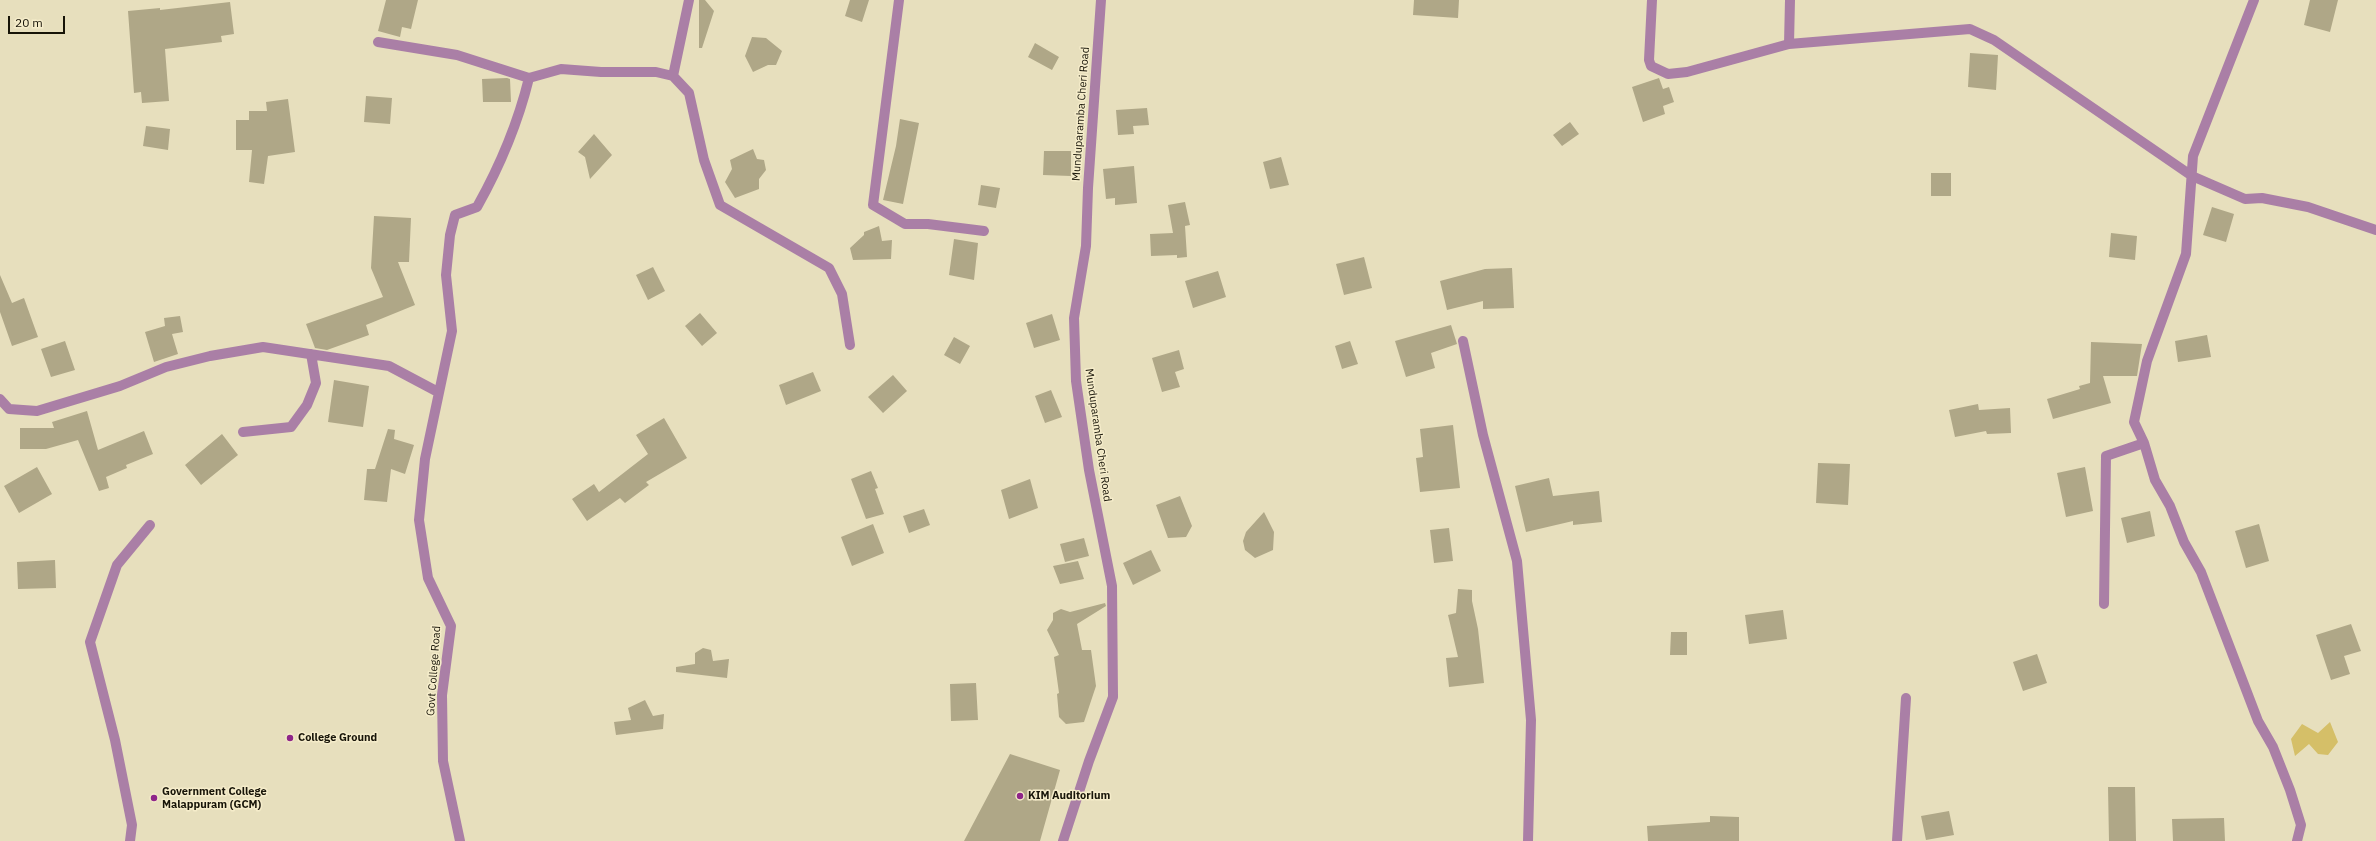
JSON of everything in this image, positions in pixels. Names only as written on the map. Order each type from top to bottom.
[{"type":"street","points":[[673,76],[689,0]]},
{"type":"street","points":[[899,0],[873,205],[905,224],[928,224],[984,231]]},
{"type":"street","name":"Munduparamba Cheri Road","points":[[1063,841],[1089,761],[1113,697],[1112,586],[1087,455],[1076,381],[1074,318],[1086,246],[1088,188],[1101,0]]},
{"type":"street","points":[[1652,0],[1649,60],[1651,66],[1668,74],[1687,72],[1789,44],[1970,29],[1994,40],[2192,176],[2245,199],[2262,198],[2308,207],[2376,230]]},
{"type":"street","points":[[1789,44],[1790,0]]},
{"type":"street","points":[[2254,0],[2193,156],[2186,254],[2147,361],[2134,422],[2144,443],[2155,480],[2170,506],[2184,542],[2201,572],[2258,721],[2273,747],[2290,790],[2301,825],[2297,841]]},
{"type":"street","points":[[378,42],[457,55],[529,78],[561,68],[601,72],[656,72],[673,76],[689,93],[704,160],[720,205],[829,268],[842,294],[850,345]]},
{"type":"street","name":"Govt College Road","points":[[460,841],[443,761],[442,695],[451,626],[428,578],[419,520],[424,459],[452,332],[446,275],[450,235],[455,215],[477,208],[498,170],[524,100],[529,78]]},
{"type":"street","points":[[1463,341],[1483,435],[1517,561],[1531,720],[1528,841]]},
{"type":"street","points":[[0,399],[8,409],[37,411],[120,386],[166,367],[210,356],[263,347],[389,366],[438,392]]},
{"type":"street","points":[[244,432],[291,427],[307,405],[316,383],[311,354]]},
{"type":"street","points":[[2104,604],[2106,456],[2144,443]]},
{"type":"street","points":[[130,841],[132,825],[115,740],[90,642],[117,565],[150,525]]},
{"type":"street","points":[[1897,841],[1906,698]]},
{"type":"shaded area","points":[[2330,722],[2338,742],[2328,755],[2318,754],[2309,744],[2295,756],[2291,739],[2302,724],[2318,733]]},
{"type":"building","points":[[386,0],[418,0],[411,29],[402,27],[400,37],[378,31]]},
{"type":"building","points":[[699,0],[705,0],[714,11],[702,48],[699,48]]},
{"type":"building","points":[[850,0],[869,0],[862,22],[845,16]]},
{"type":"building","points":[[1414,0],[1459,0],[1458,18],[1413,15]]},
{"type":"building","points":[[2310,0],[2338,0],[2330,32],[2304,25]]},
{"type":"building","points":[[230,2],[234,34],[221,36],[222,42],[165,49],[169,101],[142,103],[141,92],[134,93],[128,11],[160,8],[160,10]]},
{"type":"building","points":[[752,37],[766,38],[782,51],[776,65],[768,65],[753,72],[745,56]]},
{"type":"building","points":[[1035,43],[1059,57],[1052,70],[1028,57]]},
{"type":"building","points":[[1970,53],[1998,55],[1996,90],[1968,87]]},
{"type":"building","points":[[1659,78],[1663,89],[1669,87],[1674,102],[1663,106],[1665,114],[1643,122],[1632,87]]},
{"type":"building","points":[[482,79],[510,79],[511,102],[483,102]]},
{"type":"building","points":[[366,96],[392,98],[390,124],[364,122]]},
{"type":"building","points":[[288,99],[295,152],[268,156],[264,184],[249,182],[252,150],[236,150],[236,120],[249,120],[249,111],[267,111],[266,102]]},
{"type":"building","points":[[1147,108],[1149,125],[1133,126],[1134,134],[1118,135],[1116,110]]},
{"type":"building","points":[[900,119],[919,123],[903,204],[883,200],[896,146]]},
{"type":"building","points":[[1570,122],[1579,134],[1562,146],[1553,135]]},
{"type":"building","points":[[146,126],[170,129],[168,150],[143,146]]},
{"type":"building","points":[[594,134],[612,155],[590,179],[585,157],[578,152]]},
{"type":"building","points":[[753,149],[757,159],[764,160],[766,170],[759,179],[759,189],[735,198],[725,182],[732,169],[730,160]]},
{"type":"building","points":[[1044,151],[1071,151],[1071,176],[1043,175]]},
{"type":"building","points":[[1281,157],[1289,185],[1270,189],[1263,162]]},
{"type":"building","points":[[1134,166],[1137,203],[1115,205],[1115,198],[1106,199],[1103,169]]},
{"type":"building","points":[[1931,173],[1951,173],[1951,196],[1931,196]]},
{"type":"building","points":[[981,185],[1000,188],[996,208],[978,205]]},
{"type":"building","points":[[1185,202],[1190,225],[1185,226],[1187,257],[1177,258],[1177,255],[1151,256],[1150,234],[1173,233],[1168,205]]},
{"type":"building","points":[[2212,207],[2234,214],[2226,242],[2203,235]]},
{"type":"building","points":[[374,216],[411,218],[409,262],[398,262],[415,305],[366,325],[369,335],[327,350],[315,348],[306,324],[383,297],[371,268]]},
{"type":"building","points":[[879,226],[882,241],[892,240],[891,259],[853,260],[850,248],[864,235],[864,232]]},
{"type":"building","points":[[2111,233],[2137,236],[2135,260],[2109,257]]},
{"type":"building","points":[[954,239],[978,243],[974,280],[949,275]]},
{"type":"building","points":[[1364,257],[1372,288],[1344,295],[1336,264]]},
{"type":"building","points":[[653,267],[665,291],[648,300],[636,275]]},
{"type":"building","points":[[1512,268],[1514,308],[1483,309],[1483,301],[1447,310],[1440,281],[1485,269]]},
{"type":"building","points":[[1218,271],[1226,297],[1193,308],[1185,281]]},
{"type":"building","points":[[0,275],[12,303],[24,298],[38,337],[12,346],[0,312]]},
{"type":"building","points":[[700,313],[717,333],[702,346],[685,326]]},
{"type":"building","points":[[1052,314],[1060,340],[1034,348],[1026,323]]},
{"type":"building","points":[[180,316],[183,332],[172,334],[178,354],[154,362],[145,332],[165,326],[164,318]]},
{"type":"building","points":[[1451,325],[1457,344],[1431,353],[1435,368],[1406,377],[1395,341]]},
{"type":"building","points":[[2207,335],[2211,357],[2178,362],[2175,341]]},
{"type":"building","points":[[954,337],[970,346],[960,364],[944,355]]},
{"type":"building","points":[[65,341],[75,370],[51,377],[41,349]]},
{"type":"building","points":[[1350,341],[1358,364],[1342,369],[1335,346]]},
{"type":"building","points":[[2091,342],[2142,344],[2137,376],[2103,376],[2111,403],[2053,419],[2047,399],[2080,389],[2079,386],[2090,383]]},
{"type":"building","points":[[1179,350],[1184,369],[1175,372],[1180,387],[1162,392],[1152,358]]},
{"type":"building","points":[[813,372],[821,391],[786,405],[779,385]]},
{"type":"building","points":[[893,375],[907,391],[883,413],[868,397]]},
{"type":"building","points":[[334,380],[369,386],[363,427],[328,422]]},
{"type":"building","points":[[1051,390],[1062,417],[1045,423],[1035,396]]},
{"type":"building","points":[[1978,404],[1979,410],[2010,408],[2011,433],[1987,434],[1986,431],[1955,437],[1949,410]]},
{"type":"building","points":[[87,411],[98,450],[144,431],[153,454],[126,465],[127,468],[106,477],[109,488],[99,491],[78,440],[46,449],[20,449],[20,428],[54,428],[52,422]]},
{"type":"building","points":[[664,418],[687,458],[646,482],[649,485],[625,503],[620,498],[587,521],[572,499],[594,484],[599,492],[648,454],[636,435]]},
{"type":"building","points":[[1453,425],[1460,488],[1420,492],[1416,458],[1423,457],[1420,429]]},
{"type":"building","points":[[388,429],[395,430],[394,439],[414,445],[405,474],[391,469],[387,502],[364,500],[367,469],[375,469]]},
{"type":"building","points":[[222,434],[238,455],[201,485],[185,465]]},
{"type":"building","points":[[1818,463],[1850,464],[1848,505],[1816,503]]},
{"type":"building","points":[[37,467],[52,494],[19,513],[4,486]]},
{"type":"building","points":[[2085,467],[2093,511],[2066,517],[2057,473]]},
{"type":"building","points":[[871,471],[878,488],[875,489],[884,514],[866,519],[851,479]]},
{"type":"building","points":[[1549,478],[1553,496],[1599,491],[1602,522],[1573,525],[1573,521],[1526,532],[1515,486]]},
{"type":"building","points":[[1030,479],[1038,508],[1009,519],[1001,490]]},
{"type":"building","points":[[1180,496],[1192,526],[1186,537],[1168,538],[1156,505]]},
{"type":"building","points":[[924,509],[930,525],[909,533],[903,516]]},
{"type":"building","points":[[2150,511],[2155,536],[2127,543],[2121,518]]},
{"type":"building","points":[[1264,512],[1274,532],[1273,550],[1255,558],[1245,550],[1243,541],[1246,532]]},
{"type":"building","points":[[873,524],[884,553],[852,566],[841,537]]},
{"type":"building","points":[[2259,524],[2269,561],[2246,568],[2235,531]]},
{"type":"building","points":[[1449,528],[1453,561],[1434,563],[1430,530]]},
{"type":"building","points":[[1084,538],[1089,556],[1065,562],[1060,544]]},
{"type":"building","points":[[1151,550],[1161,571],[1133,585],[1123,563]]},
{"type":"building","points":[[55,560],[56,588],[18,589],[17,562]]},
{"type":"building","points":[[1078,561],[1084,579],[1060,584],[1053,566]]},
{"type":"building","points":[[1458,589],[1472,590],[1472,601],[1478,629],[1484,683],[1449,687],[1446,658],[1458,657],[1448,615],[1456,613]]},
{"type":"building","points":[[1105,603],[1106,606],[1077,624],[1082,650],[1091,650],[1096,686],[1084,722],[1066,724],[1059,717],[1057,694],[1059,693],[1054,657],[1059,655],[1047,630],[1053,620],[1053,613],[1061,609],[1070,612]]},
{"type":"building","points":[[1783,610],[1787,639],[1749,644],[1745,615]]},
{"type":"building","points":[[2351,624],[2361,651],[2344,656],[2350,674],[2331,680],[2316,635]]},
{"type":"building","points":[[1671,632],[1687,632],[1687,655],[1670,655]]},
{"type":"building","points":[[703,648],[711,650],[713,661],[729,659],[727,678],[676,672],[676,667],[695,664],[695,653]]},
{"type":"building","points":[[2037,654],[2047,683],[2023,691],[2013,662]]},
{"type":"building","points":[[976,683],[978,720],[951,721],[950,684]]},
{"type":"building","points":[[645,700],[653,716],[664,714],[663,729],[616,735],[614,722],[631,720],[628,708]]},
{"type":"building","name":"KIM Auditorium","points":[[1010,754],[1060,770],[1040,841],[964,841]]},
{"type":"building","points":[[2108,787],[2135,787],[2136,841],[2109,841]]},
{"type":"building","points":[[1949,811],[1954,835],[1926,840],[1921,816]]},
{"type":"building","points":[[1710,816],[1739,817],[1739,841],[1648,841],[1647,826],[1710,822]]},
{"type":"building","points":[[2224,818],[2225,841],[2173,841],[2172,819]]},
{"type":"place","name":"College Ground","points":[[290,738]]},
{"type":"place","name":"KIM Auditorium","points":[[1020,796]]},
{"type":"place","name":"Government College Malappuram (GCM)","points":[[154,798]]}]
